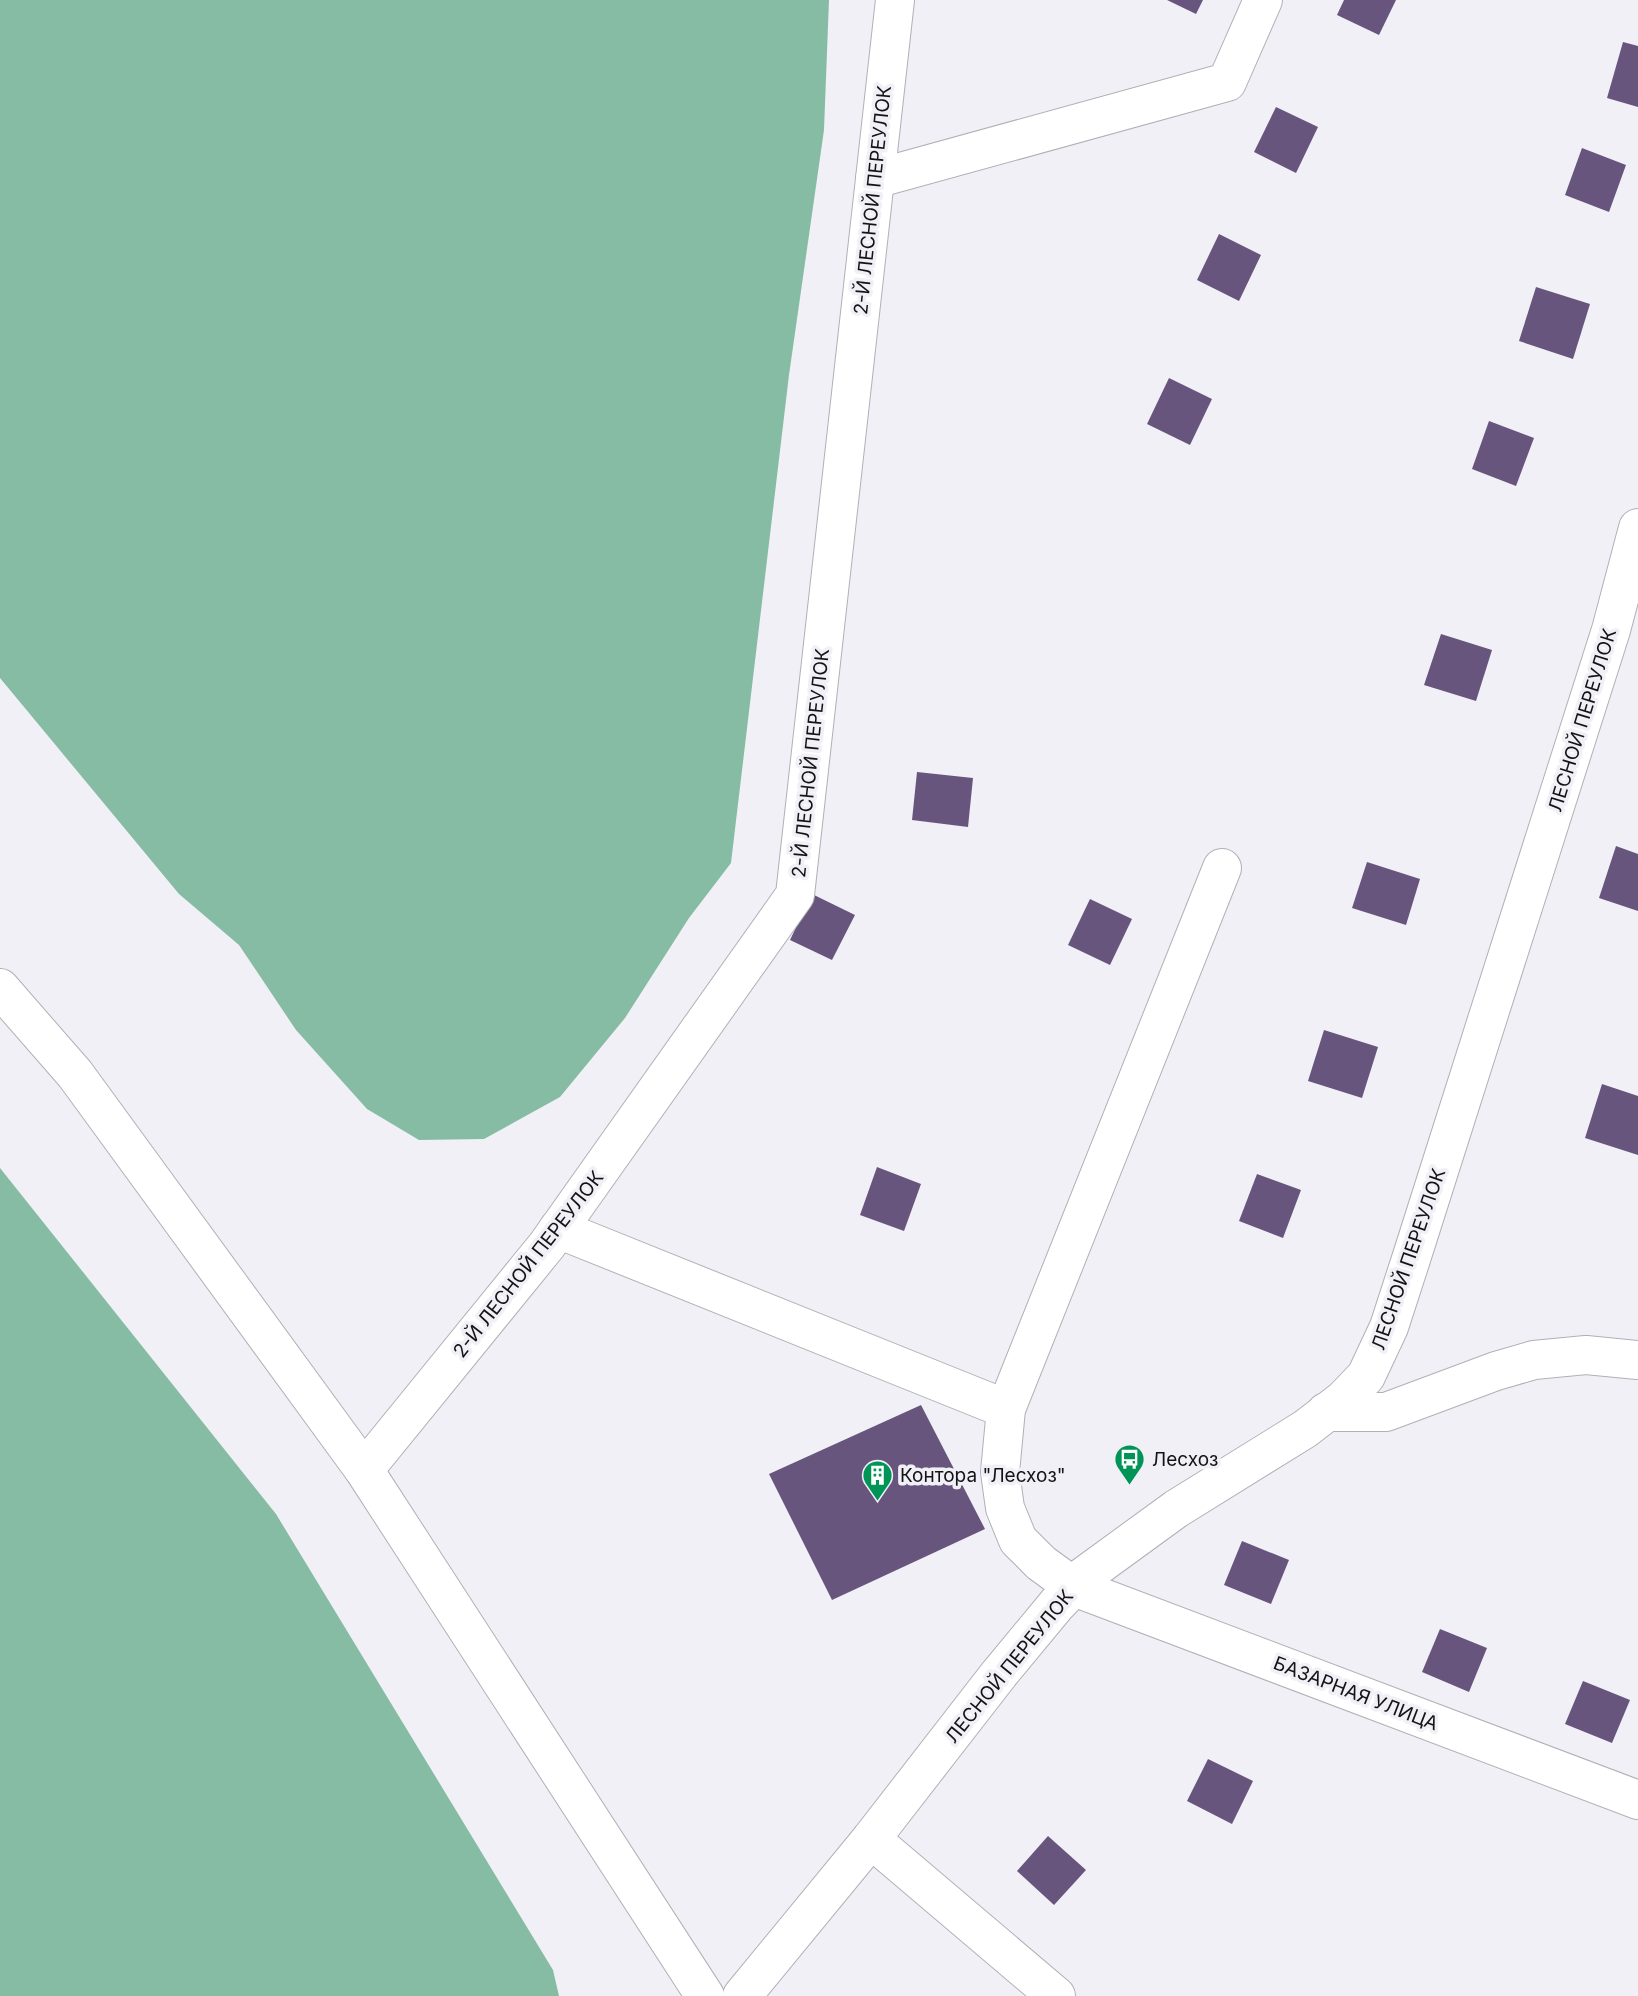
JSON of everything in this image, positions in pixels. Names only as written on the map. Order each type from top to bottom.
[{"type":"street","name":"2-Й ЛЕСНОЙ ПЕРЕУЛОК","points":[[364,1471],[558,1229],[795,895],[895,0]]},
{"type":"street","points":[[875,179],[1227,82],[1263,0]]},
{"type":"street","name":"ЛЕСНОЙ ПЕРЕУЛОК","points":[[742,1996],[872,1839],[999,1674],[1084,1576],[1175,1509],[1305,1429],[1344,1399],[1366,1376],[1389,1327],[1624,629],[1638,528]]},
{"type":"street","name":"БАЗАРНАЯ УЛИЦА","points":[[1222,868],[1006,1409],[1000,1472],[1005,1508],[1018,1540],[1041,1563],[1074,1587],[1638,1800]]},
{"type":"street","points":[[0,988],[75,1074],[364,1471],[705,1996]]},
{"type":"street","points":[[558,1229],[1006,1409]]},
{"type":"street","points":[[1326,1412],[1386,1412],[1496,1371],[1534,1360],[1586,1355],[1638,1360]]},
{"type":"street","points":[[872,1839],[1056,1996]]},
{"type":"green space","points":[[0,0],[829,0],[824,130],[789,375],[731,863],[689,918],[625,1018],[560,1097],[484,1139],[419,1140],[367,1109],[296,1030],[239,945],[179,894],[0,678]]},
{"type":"green space","points":[[0,1168],[276,1514],[553,1970],[559,1996],[0,1996]]},
{"type":"building","points":[[1167,0],[1203,0],[1196,14]]},
{"type":"building","points":[[1344,0],[1396,0],[1379,35],[1337,15]]},
{"type":"building","points":[[1623,42],[1638,46],[1638,107],[1607,98]]},
{"type":"building","points":[[1276,107],[1318,127],[1296,173],[1254,152]]},
{"type":"building","points":[[1582,148],[1626,165],[1609,212],[1565,195]]},
{"type":"building","points":[[1219,234],[1261,255],[1239,301],[1197,280]]},
{"type":"building","points":[[1536,287],[1590,304],[1573,359],[1519,341]]},
{"type":"building","points":[[1169,378],[1212,399],[1190,445],[1147,424]]},
{"type":"building","points":[[1489,421],[1534,438],[1516,486],[1472,469]]},
{"type":"building","points":[[1441,634],[1492,650],[1476,701],[1424,685]]},
{"type":"building","points":[[917,772],[973,778],[968,827],[912,820]]},
{"type":"building","points":[[1616,846],[1638,854],[1638,911],[1599,898]]},
{"type":"building","points":[[1367,862],[1420,879],[1406,925],[1352,908]]},
{"type":"building","points":[[812,894],[855,915],[832,960],[790,940]]},
{"type":"building","points":[[1090,899],[1132,919],[1110,965],[1068,945]]},
{"type":"building","points":[[1324,1030],[1378,1047],[1362,1098],[1308,1081]]},
{"type":"building","points":[[1602,1084],[1638,1096],[1638,1155],[1585,1138]]},
{"type":"building","points":[[877,1167],[921,1184],[904,1231],[860,1215]]},
{"type":"building","points":[[1257,1174],[1301,1190],[1283,1238],[1239,1221]]},
{"type":"building","name":"Контора \"Лесхоз\"","points":[[921,1405],[985,1529],[832,1600],[769,1474]]},
{"type":"building","points":[[1242,1541],[1289,1560],[1271,1604],[1224,1585]]},
{"type":"building","points":[[1440,1629],[1487,1648],[1469,1692],[1422,1672]]},
{"type":"building","points":[[1583,1681],[1630,1700],[1612,1743],[1565,1724]]},
{"type":"building","points":[[1208,1759],[1253,1781],[1232,1824],[1187,1801]]},
{"type":"building","points":[[1048,1836],[1086,1870],[1054,1905],[1017,1871]]},
{"type":"place","name":"Лесхоз","points":[[1129,1486]]},
{"type":"place","name":"Контора \"Лесхоз\"","points":[[877,1502]]}]
